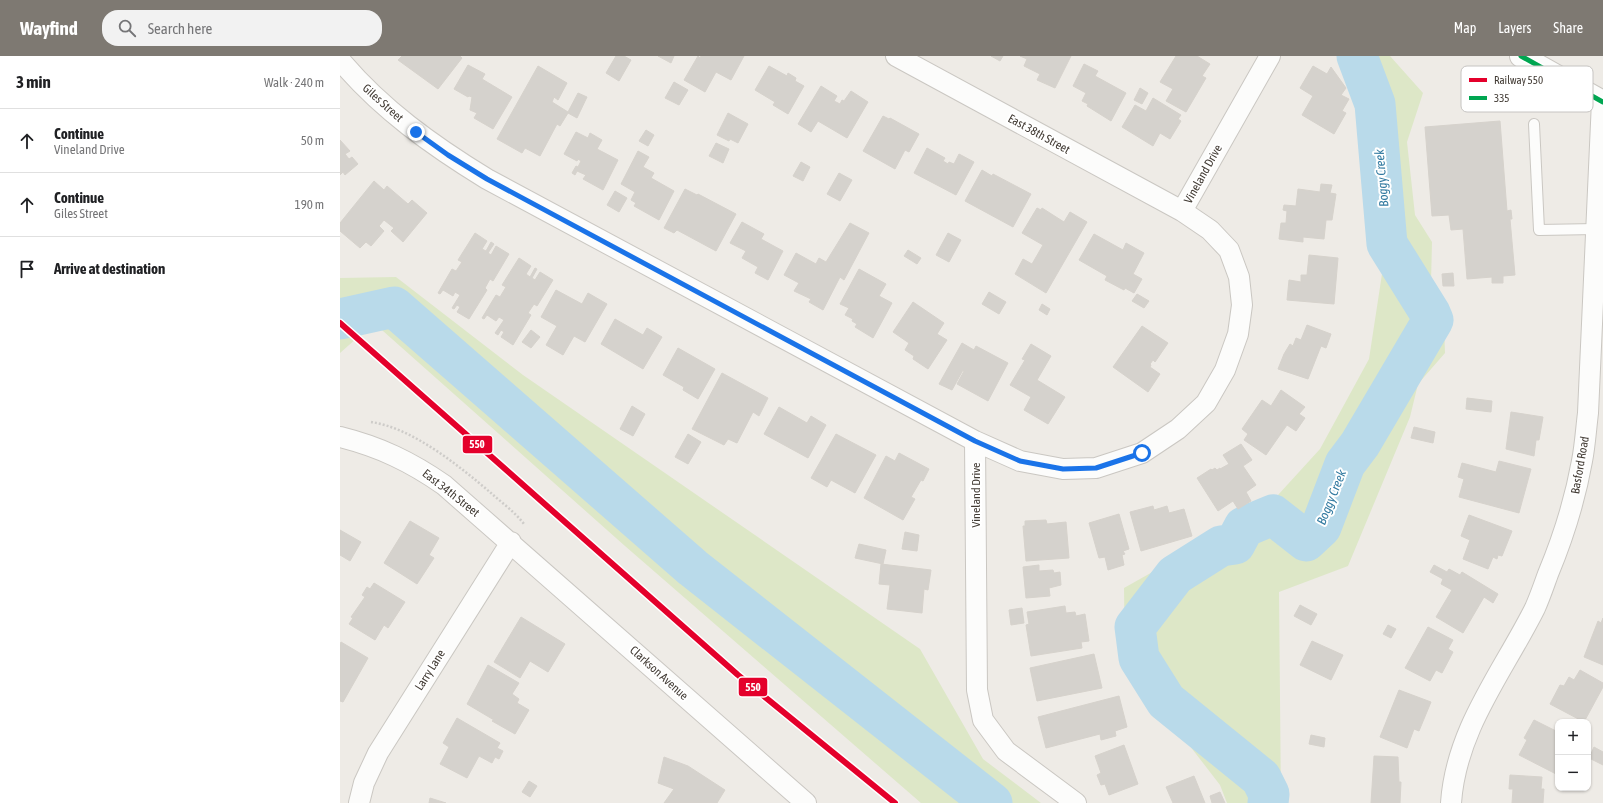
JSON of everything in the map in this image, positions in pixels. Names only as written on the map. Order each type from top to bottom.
[{"type":"street","name":"East 38th Street","points":[[896,56],[1182,211]]},
{"type":"street","name":"Vineland Drive","points":[[1076,803],[1006,751],[983,720],[977,690],[975,441],[1020,461],[1063,469],[1096,468],[1142,453],[1178,429],[1206,403],[1225,370],[1238,334],[1242,305],[1239,277],[1229,250],[1210,230],[1182,211],[1270,56]]},
{"type":"street","points":[[1521,56],[1539,66]]},
{"type":"street","name":"Giles Street","points":[[340,60],[351,74],[383,105],[410,127],[448,155],[487,179],[975,441]]},
{"type":"street","points":[[1593,97],[1602,102]]},
{"type":"street","name":"Basford Road","points":[[1451,803],[1456,766],[1469,729],[1490,685],[1535,607],[1557,553],[1572,506],[1582,460],[1588,413],[1602,102]]},
{"type":"street","name":"East 34th Street","points":[[340,437],[366,443],[421,469],[444,485],[511,542]]},
{"type":"street","name":"Clarkson Avenue","points":[[511,542],[794,799]]},
{"type":"street","name":"Larry Lane","points":[[359,803],[364,783],[378,753],[511,542]]},
{"type":"lane","points":[[1534,124],[1539,230],[1596,229]]},
{"type":"green space","points":[[1342,56],[1390,56],[1423,93],[1407,142],[1415,215],[1432,242],[1431,283],[1443,300],[1445,353],[1418,384],[1410,417],[1348,566],[1279,592],[1281,803],[1227,803],[1220,785],[1125,662],[1124,588],[1266,508],[1320,449],[1369,359],[1382,274],[1360,109]]},
{"type":"green space","points":[[396,277],[523,375],[920,649],[983,759],[1041,803],[921,803],[625,546],[374,323],[340,353],[340,278]]},
{"type":"building","points":[[402,56],[460,56],[462,58],[438,89],[398,60]]},
{"type":"building","points":[[616,56],[624,56],[631,60],[619,81],[606,73]]},
{"type":"building","points":[[658,56],[674,56],[671,63]]},
{"type":"building","points":[[698,56],[700,58],[701,56],[744,56],[731,80],[716,72],[705,92],[684,80]]},
{"type":"building","points":[[991,56],[1003,56],[1000,61]]},
{"type":"building","points":[[1020,56],[1071,56],[1055,88],[1037,80],[1040,74],[1024,66],[1027,59]]},
{"type":"building","points":[[1176,56],[1197,56],[1210,64],[1202,76],[1206,78],[1186,112],[1166,101],[1173,89],[1160,82]]},
{"type":"building","points":[[1084,64],[1098,71],[1095,76],[1126,93],[1111,121],[1087,106],[1088,104],[1082,101],[1086,93],[1073,86]]},
{"type":"building","points":[[468,65],[485,74],[482,79],[512,97],[493,129],[474,118],[477,113],[470,110],[472,97],[468,97],[454,89]]},
{"type":"building","points":[[538,66],[567,83],[558,100],[554,97],[552,102],[568,112],[578,93],[587,97],[577,118],[568,113],[560,126],[557,124],[540,156],[525,148],[522,153],[497,139]]},
{"type":"building","points":[[769,66],[787,76],[788,73],[796,78],[795,81],[804,86],[788,114],[773,105],[775,102],[755,90]]},
{"type":"building","points":[[1313,66],[1327,74],[1331,67],[1346,88],[1341,95],[1349,99],[1342,111],[1346,113],[1334,134],[1302,115],[1313,96],[1300,88]]},
{"type":"building","points":[[674,82],[688,90],[679,105],[665,98]]},
{"type":"building","points":[[821,86],[837,96],[834,101],[840,104],[851,91],[868,102],[847,138],[818,121],[811,132],[798,124]]},
{"type":"building","points":[[1140,88],[1148,93],[1142,104],[1134,100]]},
{"type":"building","points":[[1153,98],[1181,115],[1178,119],[1181,121],[1170,139],[1160,133],[1153,146],[1122,127],[1135,105],[1146,111]]},
{"type":"building","points":[[728,113],[748,124],[738,143],[730,139],[729,141],[717,135]]},
{"type":"building","points":[[883,116],[889,119],[890,118],[919,134],[909,152],[905,150],[895,169],[863,151]]},
{"type":"building","points":[[1500,121],[1507,211],[1511,210],[1512,219],[1510,219],[1515,275],[1503,276],[1503,283],[1492,283],[1492,277],[1467,279],[1463,229],[1451,230],[1449,215],[1432,216],[1425,127]]},
{"type":"building","points":[[646,130],[654,135],[648,146],[639,141]]},
{"type":"building","points":[[576,132],[588,138],[590,133],[602,140],[597,149],[618,160],[603,190],[583,179],[586,175],[577,171],[575,175],[572,173],[581,161],[578,159],[577,161],[564,154]]},
{"type":"building","points":[[340,140],[350,151],[345,154],[349,159],[352,157],[358,164],[345,175],[343,172],[340,175]]},
{"type":"building","points":[[716,143],[729,149],[723,163],[709,156]]},
{"type":"building","points":[[927,148],[945,158],[943,161],[948,164],[949,162],[954,164],[959,154],[974,162],[956,195],[914,173]]},
{"type":"building","points":[[638,151],[649,157],[643,167],[654,173],[651,178],[674,191],[659,220],[634,206],[636,203],[631,200],[635,192],[621,184]]},
{"type":"building","points":[[801,162],[810,167],[803,181],[793,176]]},
{"type":"building","points":[[982,170],[992,176],[993,174],[1031,194],[1013,227],[965,201]]},
{"type":"building","points":[[839,173],[852,180],[840,201],[827,194]]},
{"type":"building","points":[[374,181],[384,190],[387,186],[408,204],[412,200],[427,213],[403,242],[391,231],[394,228],[384,220],[379,226],[384,231],[371,246],[366,242],[360,248],[340,231],[340,223]]},
{"type":"building","points":[[1321,184],[1332,185],[1330,193],[1336,194],[1332,220],[1326,220],[1324,239],[1303,237],[1303,242],[1279,239],[1281,223],[1286,223],[1287,211],[1283,210],[1284,205],[1296,206],[1298,189],[1320,192]]},
{"type":"building","points":[[685,189],[697,195],[698,194],[736,214],[716,251],[677,230],[674,233],[664,228]]},
{"type":"building","points":[[615,191],[627,198],[619,212],[607,205]]},
{"type":"building","points":[[1037,208],[1041,210],[1042,208],[1064,222],[1070,212],[1087,222],[1046,293],[1015,274],[1023,259],[1032,264],[1043,245],[1022,233]]},
{"type":"building","points":[[742,222],[764,234],[761,239],[783,251],[768,280],[755,273],[758,267],[742,258],[746,251],[730,243]]},
{"type":"building","points":[[850,223],[869,233],[844,280],[840,277],[823,310],[809,302],[811,299],[794,291],[799,283],[784,275],[796,253],[816,264],[819,258],[826,262]]},
{"type":"building","points":[[475,233],[487,241],[482,249],[486,251],[491,242],[494,244],[488,253],[491,255],[496,246],[509,254],[493,281],[490,279],[485,288],[487,290],[469,319],[457,312],[460,307],[457,305],[454,309],[452,308],[460,295],[455,292],[453,296],[443,290],[440,294],[438,293],[452,269],[456,271],[462,262],[458,260]]},
{"type":"building","points":[[948,233],[961,240],[949,262],[936,255]]},
{"type":"building","points":[[1094,234],[1123,250],[1126,243],[1144,253],[1133,274],[1142,279],[1134,293],[1125,288],[1124,290],[1105,280],[1107,276],[1079,260]]},
{"type":"building","points":[[908,250],[921,258],[917,264],[904,256]]},
{"type":"building","points":[[1309,255],[1338,258],[1334,304],[1287,300],[1289,280],[1301,282],[1301,275],[1307,275]]},
{"type":"building","points":[[519,258],[531,266],[526,274],[530,277],[535,268],[537,269],[532,278],[535,280],[540,272],[553,280],[537,306],[534,304],[528,313],[531,315],[513,345],[501,337],[504,332],[501,330],[498,335],[495,333],[504,320],[499,317],[496,321],[487,315],[484,319],[482,318],[496,295],[500,297],[506,287],[502,285]]},
{"type":"building","points":[[859,269],[886,284],[879,296],[892,303],[873,338],[855,327],[857,324],[852,321],[853,319],[845,315],[849,308],[840,304]]},
{"type":"building","points":[[1453,273],[1454,286],[1443,286],[1442,274]]},
{"type":"building","points":[[556,290],[582,304],[588,293],[607,304],[585,342],[574,336],[563,355],[546,345],[557,326],[541,317]]},
{"type":"building","points":[[989,292],[1006,302],[999,314],[982,304]]},
{"type":"building","points":[[1137,294],[1149,301],[1144,308],[1132,301]]},
{"type":"building","points":[[913,302],[944,323],[937,334],[947,340],[928,369],[913,359],[914,356],[905,350],[909,343],[893,332]]},
{"type":"building","points":[[1042,304],[1050,309],[1047,315],[1039,310]]},
{"type":"building","points":[[615,319],[643,335],[647,328],[662,337],[643,369],[601,344]]},
{"type":"building","points":[[1307,325],[1331,334],[1326,348],[1321,346],[1308,379],[1278,369],[1290,344],[1293,346],[1296,338],[1301,340]]},
{"type":"building","points":[[1142,326],[1168,343],[1155,362],[1153,360],[1150,364],[1150,367],[1160,374],[1148,392],[1113,367]]},
{"type":"building","points":[[531,330],[540,337],[531,348],[522,342]]},
{"type":"building","points":[[962,343],[974,350],[976,346],[1008,363],[988,401],[957,384],[964,371],[963,370],[952,390],[939,384]]},
{"type":"building","points":[[1031,344],[1051,356],[1037,380],[1065,397],[1048,424],[1024,410],[1031,397],[1010,385],[1025,360],[1022,359]]},
{"type":"building","points":[[678,348],[715,369],[698,399],[683,390],[684,387],[663,375]]},
{"type":"building","points":[[722,373],[768,398],[759,416],[753,412],[737,443],[728,439],[724,445],[692,429]]},
{"type":"building","points":[[1281,390],[1305,407],[1299,414],[1305,418],[1296,431],[1287,425],[1266,455],[1244,440],[1248,434],[1242,429],[1262,400],[1271,406]]},
{"type":"building","points":[[1467,398],[1492,401],[1491,412],[1466,409]]},
{"type":"building","points":[[632,406],[645,414],[633,436],[620,429]]},
{"type":"building","points":[[779,407],[807,423],[811,416],[826,425],[808,458],[764,434]]},
{"type":"building","points":[[1511,412],[1543,417],[1539,440],[1536,440],[1534,456],[1506,449]]},
{"type":"building","points":[[1414,427],[1435,432],[1433,443],[1411,438]]},
{"type":"building","points":[[688,434],[701,442],[688,464],[675,457]]},
{"type":"building","points":[[836,434],[876,455],[855,493],[831,480],[827,487],[811,478]]},
{"type":"building","points":[[1241,444],[1252,460],[1243,466],[1256,485],[1246,492],[1251,501],[1238,509],[1233,501],[1218,511],[1197,478],[1211,469],[1212,470],[1215,468],[1217,470],[1229,464],[1223,455]]},
{"type":"building","points":[[899,453],[929,469],[923,481],[921,480],[911,497],[915,499],[903,520],[864,498],[886,456],[895,461]]},
{"type":"building","points":[[1499,461],[1531,469],[1519,513],[1459,497],[1464,479],[1458,477],[1462,463],[1496,472]]},
{"type":"building","points":[[1153,506],[1154,510],[1167,506],[1169,513],[1184,509],[1192,536],[1141,551],[1130,512]]},
{"type":"building","points":[[1119,514],[1129,549],[1123,551],[1125,554],[1122,555],[1124,565],[1108,570],[1105,557],[1099,558],[1089,523]]},
{"type":"building","points":[[1469,515],[1512,531],[1502,556],[1498,555],[1497,559],[1493,557],[1488,569],[1463,559],[1470,540],[1461,536]]},
{"type":"building","points":[[1046,520],[1047,524],[1066,522],[1069,558],[1026,561],[1023,526],[1025,526],[1025,521]]},
{"type":"building","points":[[410,521],[439,538],[429,555],[434,558],[417,584],[384,563]]},
{"type":"building","points":[[340,530],[361,542],[350,561],[340,555]]},
{"type":"building","points":[[905,532],[919,535],[917,551],[902,549]]},
{"type":"building","points":[[859,544],[886,550],[883,564],[855,558]]},
{"type":"building","points":[[881,564],[931,570],[928,590],[924,589],[922,613],[887,609],[890,585],[879,584]]},
{"type":"building","points":[[1039,565],[1039,571],[1053,570],[1054,573],[1060,572],[1061,585],[1049,588],[1050,596],[1026,598],[1023,567]]},
{"type":"building","points":[[1434,565],[1447,572],[1449,569],[1460,575],[1462,572],[1498,594],[1493,603],[1484,597],[1463,633],[1436,617],[1452,590],[1441,584],[1443,579],[1430,572]]},
{"type":"building","points":[[374,583],[405,602],[388,628],[384,625],[375,640],[349,624],[353,618],[351,617],[365,597],[362,595],[367,587],[370,589]]},
{"type":"building","points":[[1300,605],[1317,614],[1311,625],[1294,616]]},
{"type":"building","points":[[1065,606],[1066,613],[1075,612],[1076,616],[1085,614],[1089,641],[1081,642],[1082,648],[1031,656],[1026,625],[1029,624],[1027,612]]},
{"type":"building","points":[[1022,608],[1024,623],[1011,625],[1009,610]]},
{"type":"building","points":[[521,617],[565,644],[548,672],[530,661],[520,678],[494,662]]},
{"type":"building","points":[[1603,618],[1603,665],[1584,657],[1598,621],[1601,623]]},
{"type":"building","points":[[1388,625],[1396,629],[1391,638],[1383,634]]},
{"type":"building","points":[[1428,627],[1453,640],[1448,649],[1453,652],[1442,673],[1436,670],[1430,681],[1405,668]]},
{"type":"building","points":[[1312,641],[1343,655],[1331,680],[1300,665]]},
{"type":"building","points":[[341,642],[368,658],[343,702],[340,701]]},
{"type":"building","points":[[1094,654],[1102,688],[1037,701],[1030,668]]},
{"type":"building","points":[[488,665],[519,683],[512,694],[519,699],[517,703],[529,710],[515,734],[467,704]]},
{"type":"building","points":[[1580,670],[1603,683],[1603,687],[1586,719],[1578,719],[1550,704],[1560,685],[1564,686],[1569,677],[1574,680]]},
{"type":"building","points":[[1399,690],[1431,702],[1419,731],[1414,729],[1407,748],[1380,737]]},
{"type":"building","points":[[1119,696],[1127,727],[1115,731],[1116,736],[1101,740],[1100,734],[1046,748],[1038,717]]},
{"type":"building","points":[[457,718],[500,743],[497,748],[503,751],[499,759],[495,757],[492,763],[479,756],[467,778],[440,764],[449,747],[443,743]]},
{"type":"building","points":[[1534,720],[1555,730],[1555,773],[1519,755],[1527,740],[1524,738]]},
{"type":"building","points":[[1311,735],[1325,738],[1324,747],[1309,744]]},
{"type":"building","points":[[1124,745],[1138,784],[1109,795],[1105,784],[1101,785],[1097,775],[1101,773],[1095,756]]},
{"type":"building","points":[[1594,747],[1603,752],[1603,765],[1591,759],[1591,754]]},
{"type":"building","points":[[1374,756],[1398,757],[1399,782],[1401,782],[1400,803],[1371,803]]},
{"type":"building","points":[[664,757],[688,766],[725,790],[717,803],[664,803],[674,789],[658,783]]},
{"type":"building","points":[[1510,775],[1542,777],[1541,789],[1544,789],[1543,803],[1512,803],[1513,789],[1509,789]]},
{"type":"building","points":[[1194,776],[1205,803],[1173,803],[1166,787]]},
{"type":"building","points":[[529,781],[537,786],[530,797],[522,792]]},
{"type":"building","points":[[1220,792],[1225,803],[1212,803],[1210,796]]},
{"type":"building","points":[[430,798],[446,803],[429,803]]},
{"type":"waterway","name":"Boggy Creek","points":[[1268,803],[1269,794],[1261,778],[1166,701],[1139,658],[1135,627],[1175,575],[1221,546],[1235,544],[1244,527],[1273,515],[1306,541],[1321,527],[1345,464],[1360,444],[1433,320],[1387,244],[1375,104],[1357,56]]},
{"type":"waterway","points":[[340,319],[394,307],[693,568],[992,803]]},
{"type":"rail line","name":"550","points":[[340,323],[738,675],[895,803]]},
{"type":"transit line","name":"335","points":[[1521,56],[1539,66]]},
{"type":"transit line","name":"335","points":[[1593,96],[1603,102]]},
{"type":"route","points":[[416,132],[448,155],[487,179],[975,441],[1020,461],[1063,469],[1096,468],[1142,453]]}]
